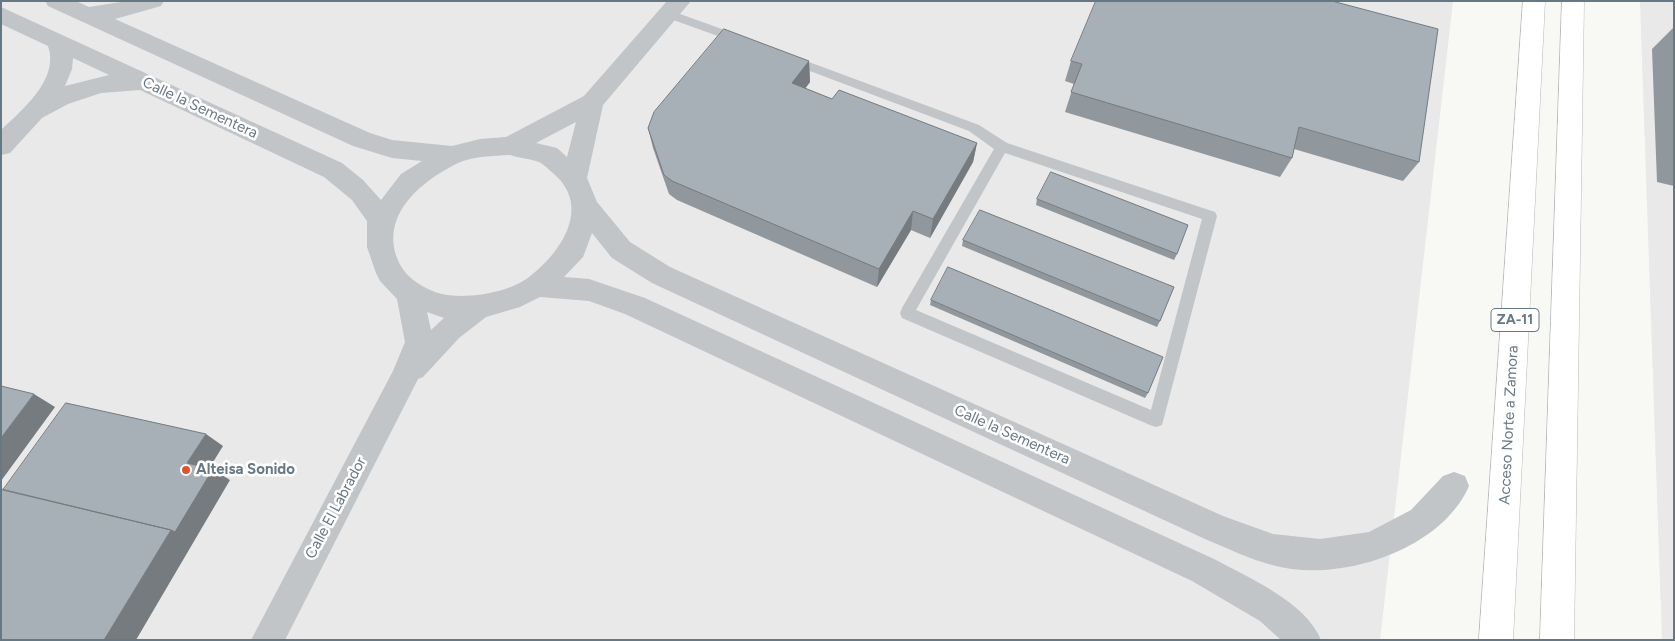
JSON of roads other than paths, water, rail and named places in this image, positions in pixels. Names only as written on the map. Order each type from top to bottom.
[{"type":"highway","name":"Acceso Norte a Zamora","points":[[1496,640],[1534,1]]},
{"type":"highway","points":[[1557,640],[1573,1]]},
{"type":"street","points":[[56,1],[362,140],[392,148],[452,155]]},
{"type":"street","points":[[87,15],[124,10],[153,1]]},
{"type":"street","points":[[158,1],[151,20],[158,47]]},
{"type":"street","points":[[510,146],[592,102],[674,7]]},
{"type":"street","name":"Calle la Sementera","points":[[1,15],[333,170],[363,196],[381,223]]},
{"type":"street","points":[[1,146],[31,114],[50,90],[60,72],[63,54],[57,41]]},
{"type":"street","points":[[31,114],[53,100],[74,92],[113,83],[144,81]]},
{"type":"street","points":[[586,207],[574,249],[538,286],[510,300],[478,307],[442,306],[410,294],[389,273],[380,247],[381,223],[393,201],[410,181],[452,155],[480,148],[510,146],[548,156],[575,178],[592,102]]},
{"type":"street","name":"Calle la Sementera","points":[[575,178],[586,207],[621,250],[661,275],[1216,528],[1274,550],[1320,555],[1372,547],[1422,521],[1454,486]]},
{"type":"street","points":[[538,286],[589,290],[644,310],[1203,570],[1272,609],[1305,640]]},
{"type":"street","name":"Calle El Labrador","points":[[266,640],[405,376],[419,342],[410,294]]},
{"type":"street","name":"Calle El Labrador","points":[[405,376],[449,330],[478,307]]},
{"type":"lane","points":[[674,7],[752,45]]},
{"type":"lane","points":[[780,55],[974,128],[1002,147],[1210,216],[1156,420],[907,313],[1002,147]]},
{"type":"place","name":"Alteisa Sonido","points":[[186,470]]}]
